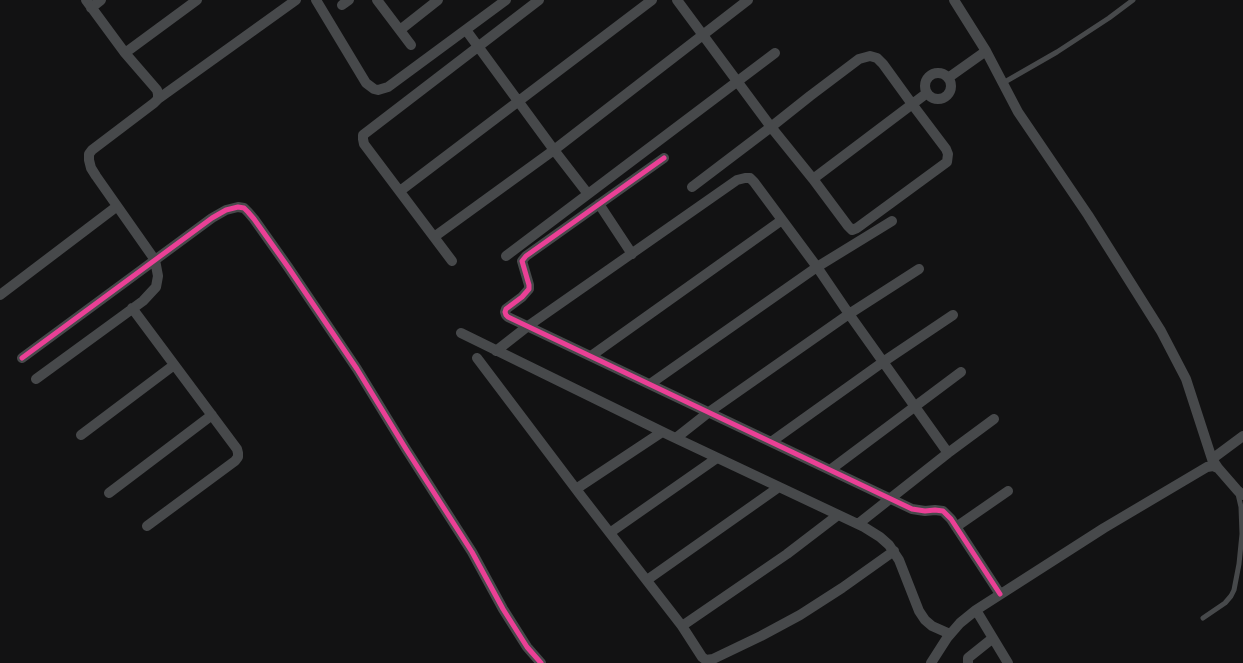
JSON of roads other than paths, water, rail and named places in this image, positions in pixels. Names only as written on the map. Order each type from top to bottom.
[{"type":"street","points":[[101,0],[88,4],[125,54],[157,90],[158,99]]},
{"type":"street","points":[[125,54],[197,0]]},
{"type":"street","points":[[36,379],[148,296],[156,286],[158,276],[155,260],[91,168],[89,154],[158,99],[296,0]]},
{"type":"street","points":[[316,0],[366,83],[378,90],[388,87],[506,0]]},
{"type":"street","points":[[377,0],[411,45]]},
{"type":"street","points":[[400,30],[438,0]]},
{"type":"street","points":[[452,261],[364,144],[363,135],[539,0]]},
{"type":"street","points":[[400,191],[652,0]]},
{"type":"street","points":[[677,0],[771,127],[852,230],[946,162],[948,154],[883,64],[877,58],[870,56],[859,59],[771,127],[692,187]]},
{"type":"street","points":[[434,237],[554,150],[748,0]]},
{"type":"street","points":[[954,0],[986,51],[1018,112],[1088,215],[1161,331],[1186,379],[1215,463],[1240,493]]},
{"type":"street","points":[[466,30],[588,194]]},
{"type":"street","points":[[948,78],[986,51]]},
{"type":"street","points":[[506,256],[775,52]]},
{"type":"street","points":[[941,73],[948,78],[951,86],[948,95],[944,98],[934,98],[927,93],[926,80],[932,74],[941,73]]},
{"type":"street","points":[[813,179],[927,93]]},
{"type":"street","points":[[664,158],[526,256],[522,261],[529,289],[506,309],[506,315],[890,499],[912,508],[926,511],[943,511],[956,527],[1000,594]]},
{"type":"street","points":[[496,350],[737,180],[750,178],[817,267],[882,362],[948,453]]},
{"type":"street","points":[[599,204],[632,254]]},
{"type":"street","points":[[0,295],[116,206]]},
{"type":"street","points":[[22,358],[212,218],[226,210],[238,207],[244,208],[288,266],[357,369],[472,552],[503,609],[541,663]]},
{"type":"street","points":[[591,356],[782,220]]},
{"type":"street","points":[[650,384],[817,267],[892,221]]},
{"type":"street","points":[[676,438],[709,412],[849,314],[918,270]]},
{"type":"street","points":[[132,308],[237,449],[238,457],[147,526]]},
{"type":"street","points":[[771,442],[882,362],[953,315]]},
{"type":"street","points":[[461,333],[662,432],[858,524],[880,537],[894,551],[919,611],[925,620],[932,626],[950,634]]},
{"type":"street","points":[[477,358],[611,532],[706,660],[713,659],[800,615],[894,551]]},
{"type":"street","points":[[81,435],[174,365]]},
{"type":"street","points":[[830,470],[961,372]]},
{"type":"street","points":[[108,493],[212,415]]},
{"type":"street","points":[[858,524],[948,453],[994,420]]},
{"type":"street","points":[[576,489],[662,432]]},
{"type":"street","points":[[931,663],[950,634],[976,610],[1104,528],[1207,467],[1213,466],[1243,436]]},
{"type":"street","points":[[611,532],[717,458]]},
{"type":"street","points":[[647,580],[779,487]]},
{"type":"street","points":[[956,527],[1008,491]]},
{"type":"street","points":[[682,626],[787,554],[838,515]]},
{"type":"street","points":[[976,610],[1008,663]]},
{"type":"street","points":[[968,663],[968,658],[994,638]]},
{"type":"lane","points":[[1003,84],[1057,52],[1133,0]]},
{"type":"lane","points":[[1204,618],[1225,603],[1234,590],[1242,534],[1240,493]]}]
